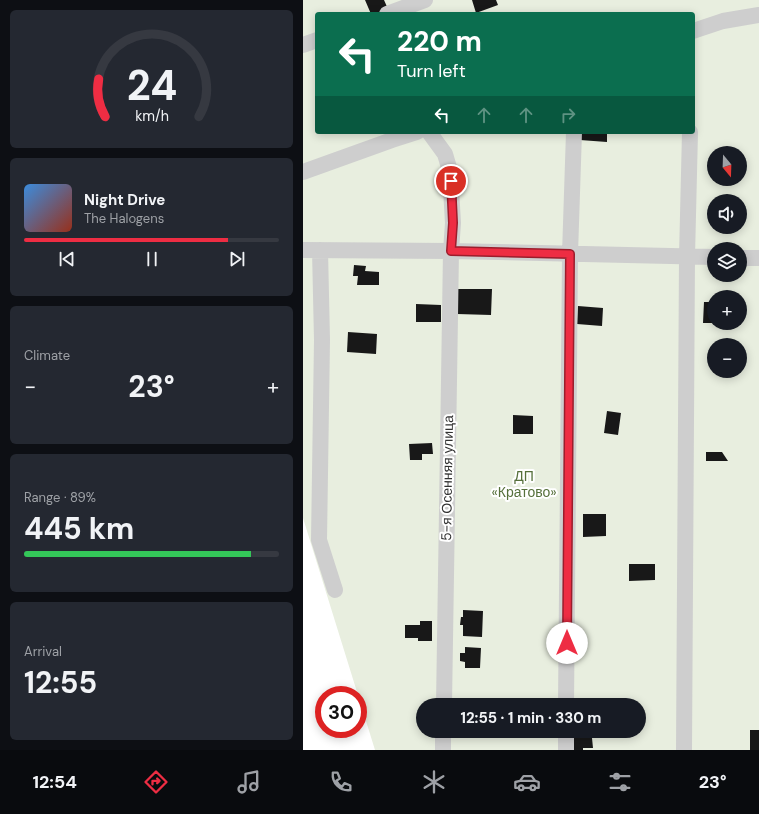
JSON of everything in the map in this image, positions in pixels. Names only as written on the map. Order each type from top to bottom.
[{"type":"street","points":[[392,12],[425,0]]},
{"type":"street","points":[[695,30],[723,21],[759,15]]},
{"type":"street","points":[[303,45],[315,41]]},
{"type":"street","points":[[303,172],[411,134]]},
{"type":"street","name":"5-я Осенняя улица","points":[[430,134],[445,154],[450,171],[453,223],[451,251],[444,698]]},
{"type":"street","points":[[566,698],[570,254],[574,134]]},
{"type":"street","points":[[684,750],[687,257],[690,134]]},
{"type":"street","points":[[303,250],[451,251],[707,258]]},
{"type":"street","points":[[320,250],[322,340],[319,540],[335,590]]},
{"type":"street","points":[[747,258],[759,258]]},
{"type":"street","points":[[443,738],[443,750]]},
{"type":"street","points":[[566,738],[566,750]]},
{"type":"green space","name":"ДП «Кратово»","points":[[303,0],[759,0],[759,750],[375,750],[367,724],[367,686],[355,686],[303,518]]},
{"type":"building","points":[[365,0],[384,0],[388,9],[380,12],[370,12]]},
{"type":"building","points":[[472,0],[496,0],[498,5],[476,12]]},
{"type":"building","points":[[580,134],[607,134],[607,142],[580,140]]},
{"type":"building","points":[[354,265],[366,266],[365,271],[379,272],[379,285],[357,285],[358,276],[353,276]]},
{"type":"building","points":[[458,289],[492,289],[491,315],[457,314]]},
{"type":"building","points":[[704,302],[707,302],[707,323],[703,323]]},
{"type":"building","points":[[416,304],[441,305],[441,322],[416,322]]},
{"type":"building","points":[[578,306],[603,308],[602,326],[577,324]]},
{"type":"building","points":[[348,332],[377,334],[376,354],[347,352]]},
{"type":"building","points":[[607,411],[621,413],[618,435],[604,433]]},
{"type":"building","points":[[513,415],[533,416],[533,434],[513,434]]},
{"type":"building","points":[[432,443],[433,454],[422,454],[422,460],[410,460],[409,444]]},
{"type":"building","points":[[706,452],[722,452],[728,461],[706,461]]},
{"type":"building","points":[[583,514],[606,514],[606,536],[583,537]]},
{"type":"building","points":[[629,564],[655,564],[655,580],[629,581]]},
{"type":"building","points":[[463,610],[483,611],[482,637],[463,636],[463,625],[460,625],[461,617],[463,617]]},
{"type":"building","points":[[420,621],[432,621],[432,641],[418,641],[418,638],[405,638],[405,625],[420,625]]},
{"type":"building","points":[[465,647],[481,648],[480,668],[465,668],[465,662],[460,661],[460,653],[465,653]]},
{"type":"building","points":[[750,730],[759,730],[759,750],[750,750]]},
{"type":"building","points":[[569,738],[592,738],[593,748],[569,750]]},
{"type":"route","points":[[451,181],[453,223],[451,251],[570,254],[567,643]]}]
